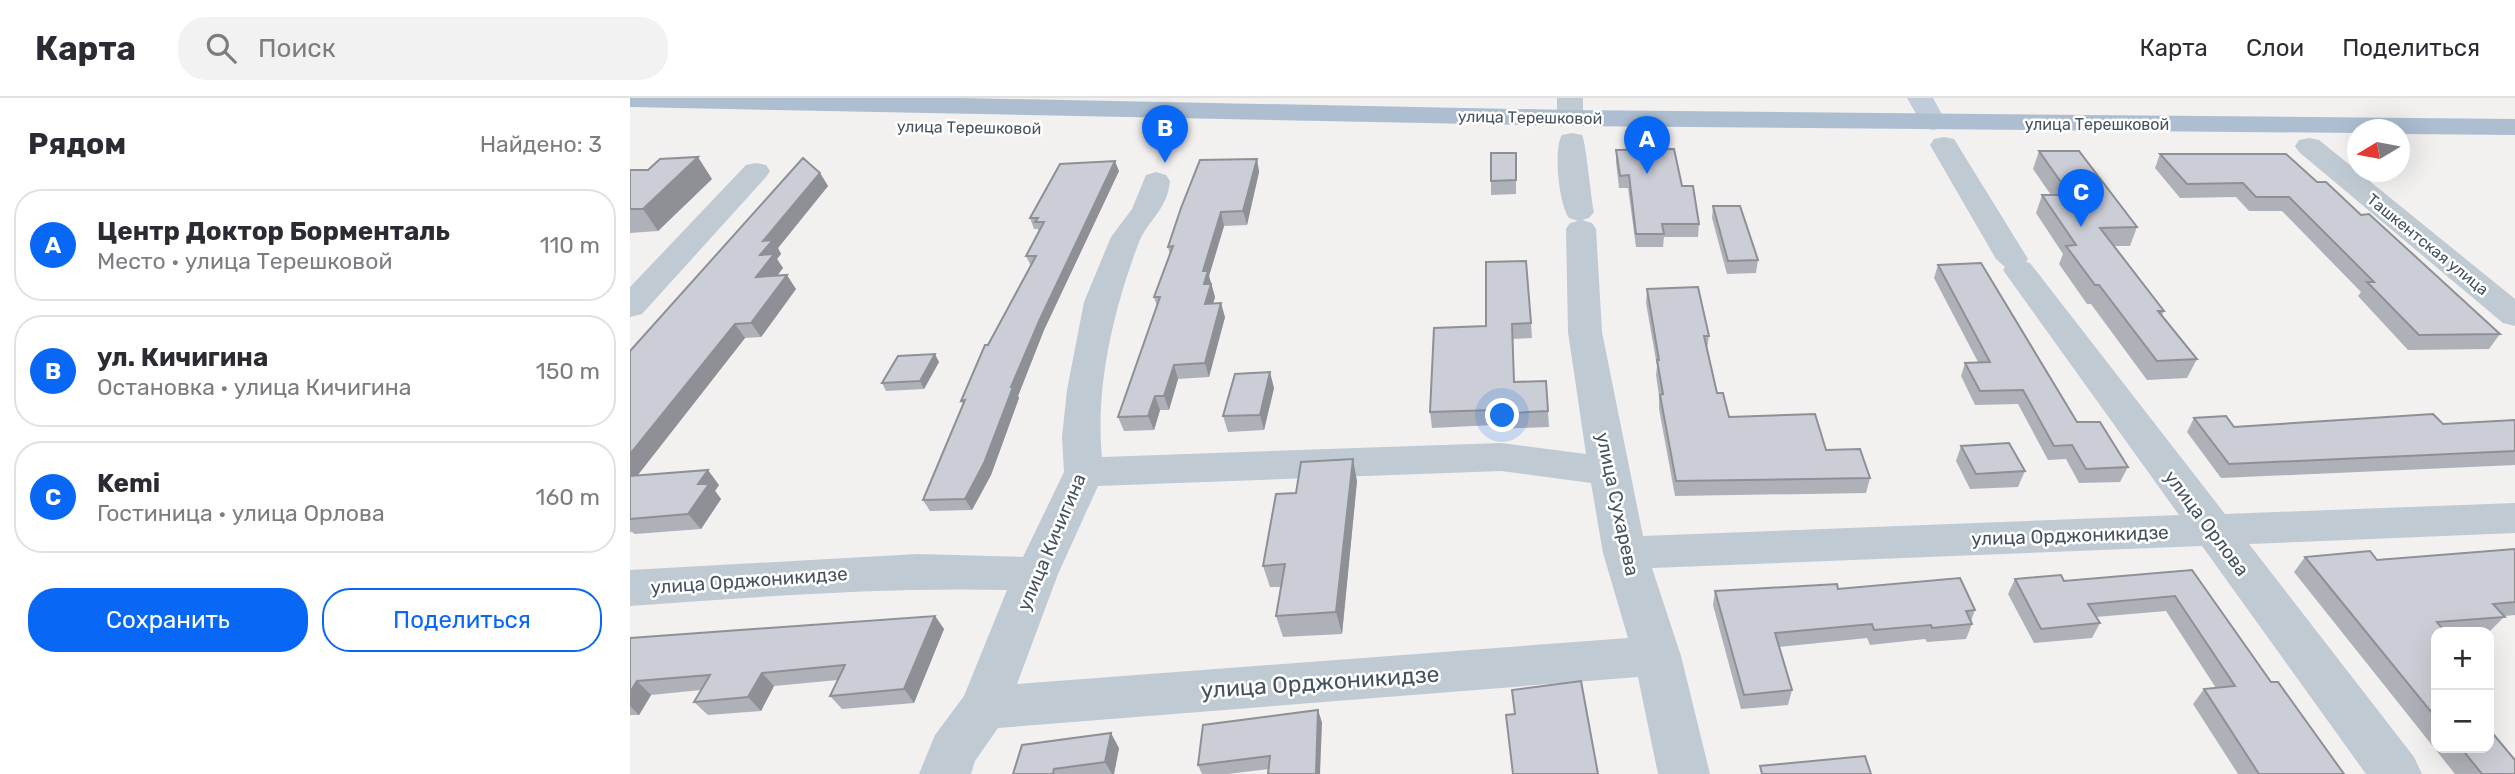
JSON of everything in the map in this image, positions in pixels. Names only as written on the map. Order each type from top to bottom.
[{"type":"main road","name":"улица Орлова","points":[[1920,98],[1938,134]]},
{"type":"main road","name":"улица Терешковой","points":[[630,99],[840,101],[1571,119],[2347,147]]},
{"type":"main road","name":"улица Терешковой","points":[[630,120],[1571,119]]},
{"type":"main road","name":"улица Терешковой","points":[[1938,134],[2515,127]]},
{"type":"main road","points":[[2410,147],[2515,149]]},
{"type":"street","name":"улица Сухарева","points":[[1571,119],[1572,167],[1580,220],[1585,332],[1625,553],[1657,656],[1684,774]]},
{"type":"street","name":"улица Орлова","points":[[1938,134],[2015,265],[2396,774]]},
{"type":"street","name":"Ташкентская улица","points":[[2309,146],[2515,316]]},
{"type":"street","points":[[630,307],[756,171]]},
{"type":"street","name":"улица Кичигина","points":[[945,774],[953,751],[984,708],[1036,574],[1084,472],[1081,437],[1085,390],[1101,302],[1126,237],[1146,211],[1154,195],[1156,181]]},
{"type":"street","points":[[1084,472],[1501,457],[1609,471]]},
{"type":"street","name":"улица Орджоникидзе","points":[[1625,553],[2515,518]]},
{"type":"street","name":"улица Орджоникидзе","points":[[630,588],[851,573],[1036,574]]},
{"type":"street","name":"улица Орджоникидзе","points":[[984,708],[1657,656]]},
{"type":"building","points":[[1674,149],[1682,186],[1693,186],[1699,224],[1662,224],[1664,234],[1636,234],[1629,175],[1620,176],[1616,150]]},
{"type":"building","points":[[2039,151],[2079,151],[2137,227],[2100,228],[2164,311],[2158,311],[2197,359],[2157,361],[2099,285],[2095,285],[2066,246],[2076,245],[2042,195],[2070,195]]},
{"type":"building","points":[[1491,153],[1516,153],[1516,180],[1491,181]]},
{"type":"building","points":[[2160,154],[2286,154],[2317,182],[2326,182],[2361,215],[2369,214],[2500,334],[2419,335],[2367,282],[2374,282],[2289,197],[2256,197],[2243,183],[2187,184]]},
{"type":"building","points":[[698,157],[643,209],[630,209],[630,170],[648,170],[660,159]]},
{"type":"building","points":[[803,158],[820,173],[763,241],[773,240],[760,255],[774,254],[756,277],[787,275],[751,323],[735,324],[630,454],[630,351]]},
{"type":"building","points":[[1257,159],[1243,211],[1221,212],[1203,271],[1208,271],[1204,284],[1211,284],[1205,304],[1221,303],[1205,363],[1174,365],[1164,396],[1155,396],[1148,416],[1118,417],[1160,297],[1154,297],[1173,246],[1168,247],[1200,160]]},
{"type":"building","points":[[1115,161],[1040,319],[1011,387],[984,463],[965,499],[923,500],[985,345],[988,345],[1036,256],[1026,256],[1044,222],[1035,222],[1038,218],[1030,218],[1060,164]]},
{"type":"building","points":[[1713,206],[1740,206],[1758,260],[1728,261]]},
{"type":"building","points":[[1526,261],[1531,323],[1512,324],[1514,382],[1546,381],[1548,411],[1493,414],[1493,410],[1430,412],[1434,328],[1486,326],[1486,262]]},
{"type":"building","points":[[1981,263],[2077,422],[2100,422],[2128,467],[2086,469],[2072,445],[2054,446],[2023,390],[1980,391],[1965,363],[1990,362],[1938,265]]},
{"type":"building","points":[[1698,287],[1709,336],[1704,336],[1717,393],[1723,393],[1729,417],[1815,414],[1826,450],[1860,449],[1870,478],[1676,481],[1660,395],[1663,394],[1659,360],[1647,289]]},
{"type":"building","points":[[935,354],[920,381],[882,383],[898,356]]},
{"type":"building","points":[[1270,372],[1260,415],[1223,416],[1235,374]]},
{"type":"building","points":[[2433,414],[2443,424],[2515,420],[2515,451],[2229,464],[2194,418],[2226,416],[2234,427]]},
{"type":"building","points":[[2009,443],[2025,471],[1976,474],[1961,446]]},
{"type":"building","points":[[1353,459],[1336,612],[1276,616],[1285,564],[1263,566],[1276,494],[1296,493],[1301,462]]},
{"type":"building","points":[[708,470],[698,484],[709,484],[688,514],[630,519],[630,476]]},
{"type":"building","points":[[2515,549],[2515,602],[2493,604],[2505,617],[2437,622],[2441,627],[2431,627],[2431,712],[2305,557],[2370,551],[2377,560]]},
{"type":"building","points":[[2192,570],[2271,682],[2278,682],[2344,774],[2259,774],[2204,689],[2235,686],[2175,596],[2088,604],[2100,623],[2041,629],[2015,579],[2061,575],[2064,581]]},
{"type":"building","points":[[1960,578],[1975,610],[1966,611],[1972,624],[1874,630],[1872,624],[1775,633],[1792,690],[1744,695],[1715,591],[1837,584],[1838,589]]},
{"type":"building","points":[[935,616],[904,689],[830,696],[845,665],[762,673],[748,697],[694,702],[710,675],[637,681],[630,692],[630,638]]},
{"type":"building","points":[[1581,681],[1598,774],[1513,774],[1506,715],[1515,714],[1512,690]]},
{"type":"building","points":[[1318,710],[1316,774],[1268,774],[1270,756],[1198,765],[1203,725]]},
{"type":"building","points":[[1111,733],[1105,762],[1054,769],[1053,774],[1013,774],[1022,745]]},
{"type":"building","points":[[2494,735],[2515,760],[2515,774],[2482,774],[2465,753],[2494,753]]},
{"type":"building","points":[[1865,756],[1871,774],[1762,774],[1760,766]]},
{"type":"place","name":"ул. Кичигина","points":[[1165,163]]},
{"type":"place","name":"Центр Доктор Борменталь","points":[[1647,174]]},
{"type":"place","name":"Kemi","points":[[2081,227]]}]
